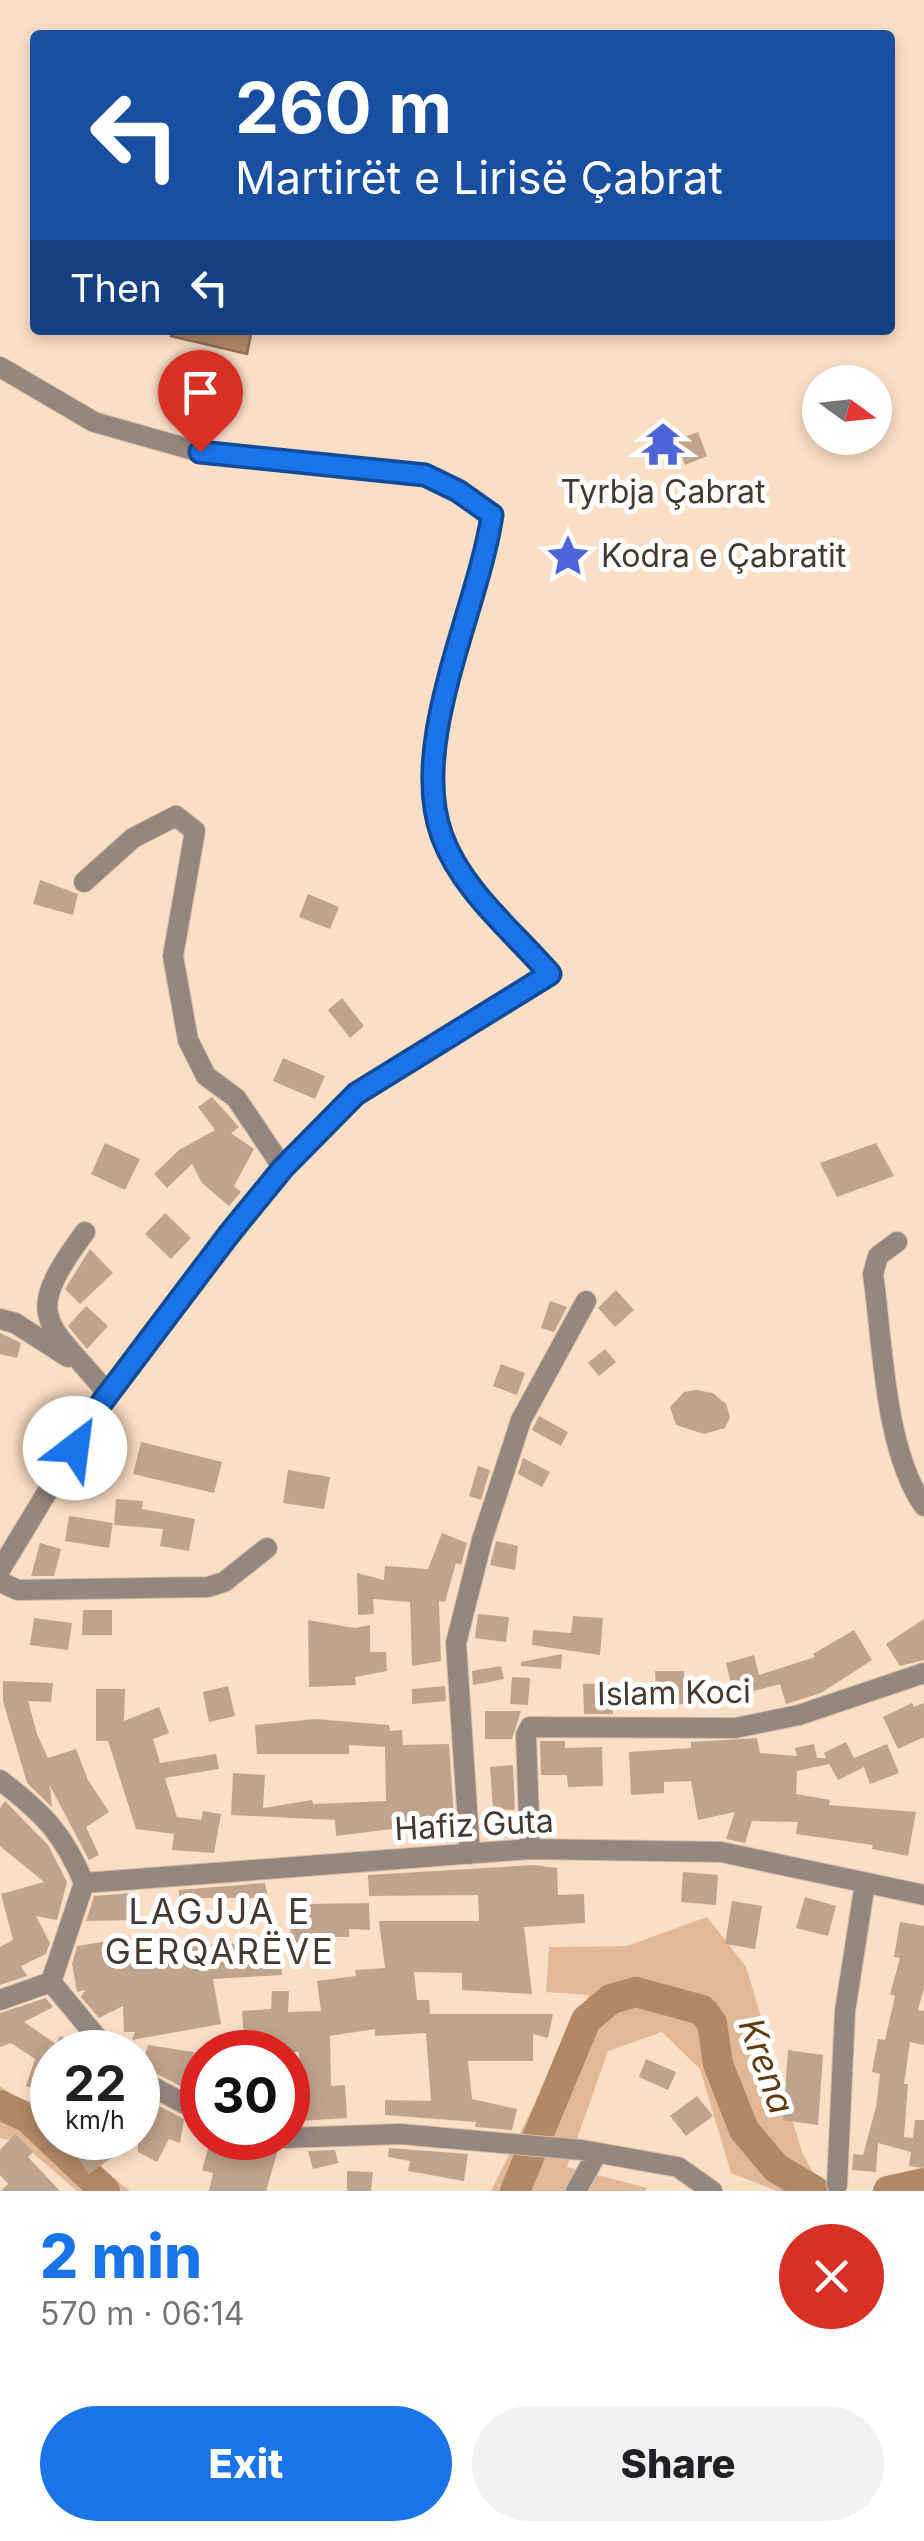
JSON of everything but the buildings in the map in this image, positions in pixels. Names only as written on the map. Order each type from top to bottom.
[{"type":"street","points":[[0,367],[94,422],[200,452],[425,475],[458,491],[492,515],[479,583],[445,697],[432,774],[442,836],[482,901],[550,974],[356,1094],[283,1168],[108,1394],[0,1570]]},
{"type":"street","points":[[84,882],[155,824],[176,816],[195,831],[173,956],[188,1040],[206,1076],[236,1098],[283,1168]]},
{"type":"street","points":[[85,1232],[50,1278],[46,1306],[60,1344],[108,1394]]},
{"type":"street","points":[[897,1242],[878,1256],[872,1274],[896,1439],[907,1482],[924,1506]]},
{"type":"street","points":[[470,1854],[456,1643],[482,1540],[520,1420],[586,1301]]},
{"type":"street","points":[[0,1319],[15,1323],[86,1367]]},
{"type":"street","points":[[0,1582],[18,1590],[208,1587],[224,1582],[267,1548]]},
{"type":"street","name":"Islam Koci","points":[[530,1849],[526,1735],[530,1726],[735,1728],[799,1715],[924,1673]]},
{"type":"street","points":[[0,1780],[48,1820],[68,1844],[84,1883],[51,1982]]},
{"type":"street","name":"Hafiz Guta","points":[[84,1883],[530,1849],[721,1852],[924,1895]]},
{"type":"street","points":[[836,2185],[845,2011],[865,1883]]},
{"type":"street","points":[[0,2000],[51,1982]]},
{"type":"street","points":[[51,1982],[90,2030]]},
{"type":"street","points":[[310,2137],[400,2134],[590,2152],[678,2167],[712,2191]]},
{"type":"street","points":[[576,2191],[590,2152]]},
{"type":"shaded area","points":[[171,335],[251,335],[247,354]]},
{"type":"shaded area","points":[[707,1917],[746,1967],[802,2152],[823,2191],[777,2191],[731,2173],[700,2069],[662,2032],[608,2051],[567,2167],[647,2188],[645,2191],[491,2191],[589,1995],[546,1992],[549,1947],[627,1946]]},
{"type":"shaded area","points":[[0,2086],[30,2107],[30,2150],[19,2141],[0,2138]]},
{"type":"shaded area","points":[[41,2160],[92,2160],[130,2191],[77,2191]]},
{"type":"waterway","name":"Krena","points":[[515,2191],[586,2020],[611,1999],[636,1992],[702,2010],[712,2023],[718,2064],[744,2130],[776,2168],[815,2191]]},
{"type":"waterway","name":"Krena","points":[[0,2105],[28,2118],[105,2191]]},
{"type":"waterway","name":"Krena","points":[[888,2191],[924,2183]]},
{"type":"place","name":"Tyrbja Çabrat","points":[[663,444]]},
{"type":"place","name":"Kodra e Çabratit","points":[[568,556]]},
{"type":"district","name":"LAGJJA E GERQARËVE","points":[[220,1932]]},
{"type":"route","points":[[75,1448],[100,1405],[229,1234],[283,1168],[356,1094],[550,974],[482,901],[442,836],[432,774],[445,697],[479,583],[492,515],[458,491],[425,475],[322,461],[200,452]]}]
